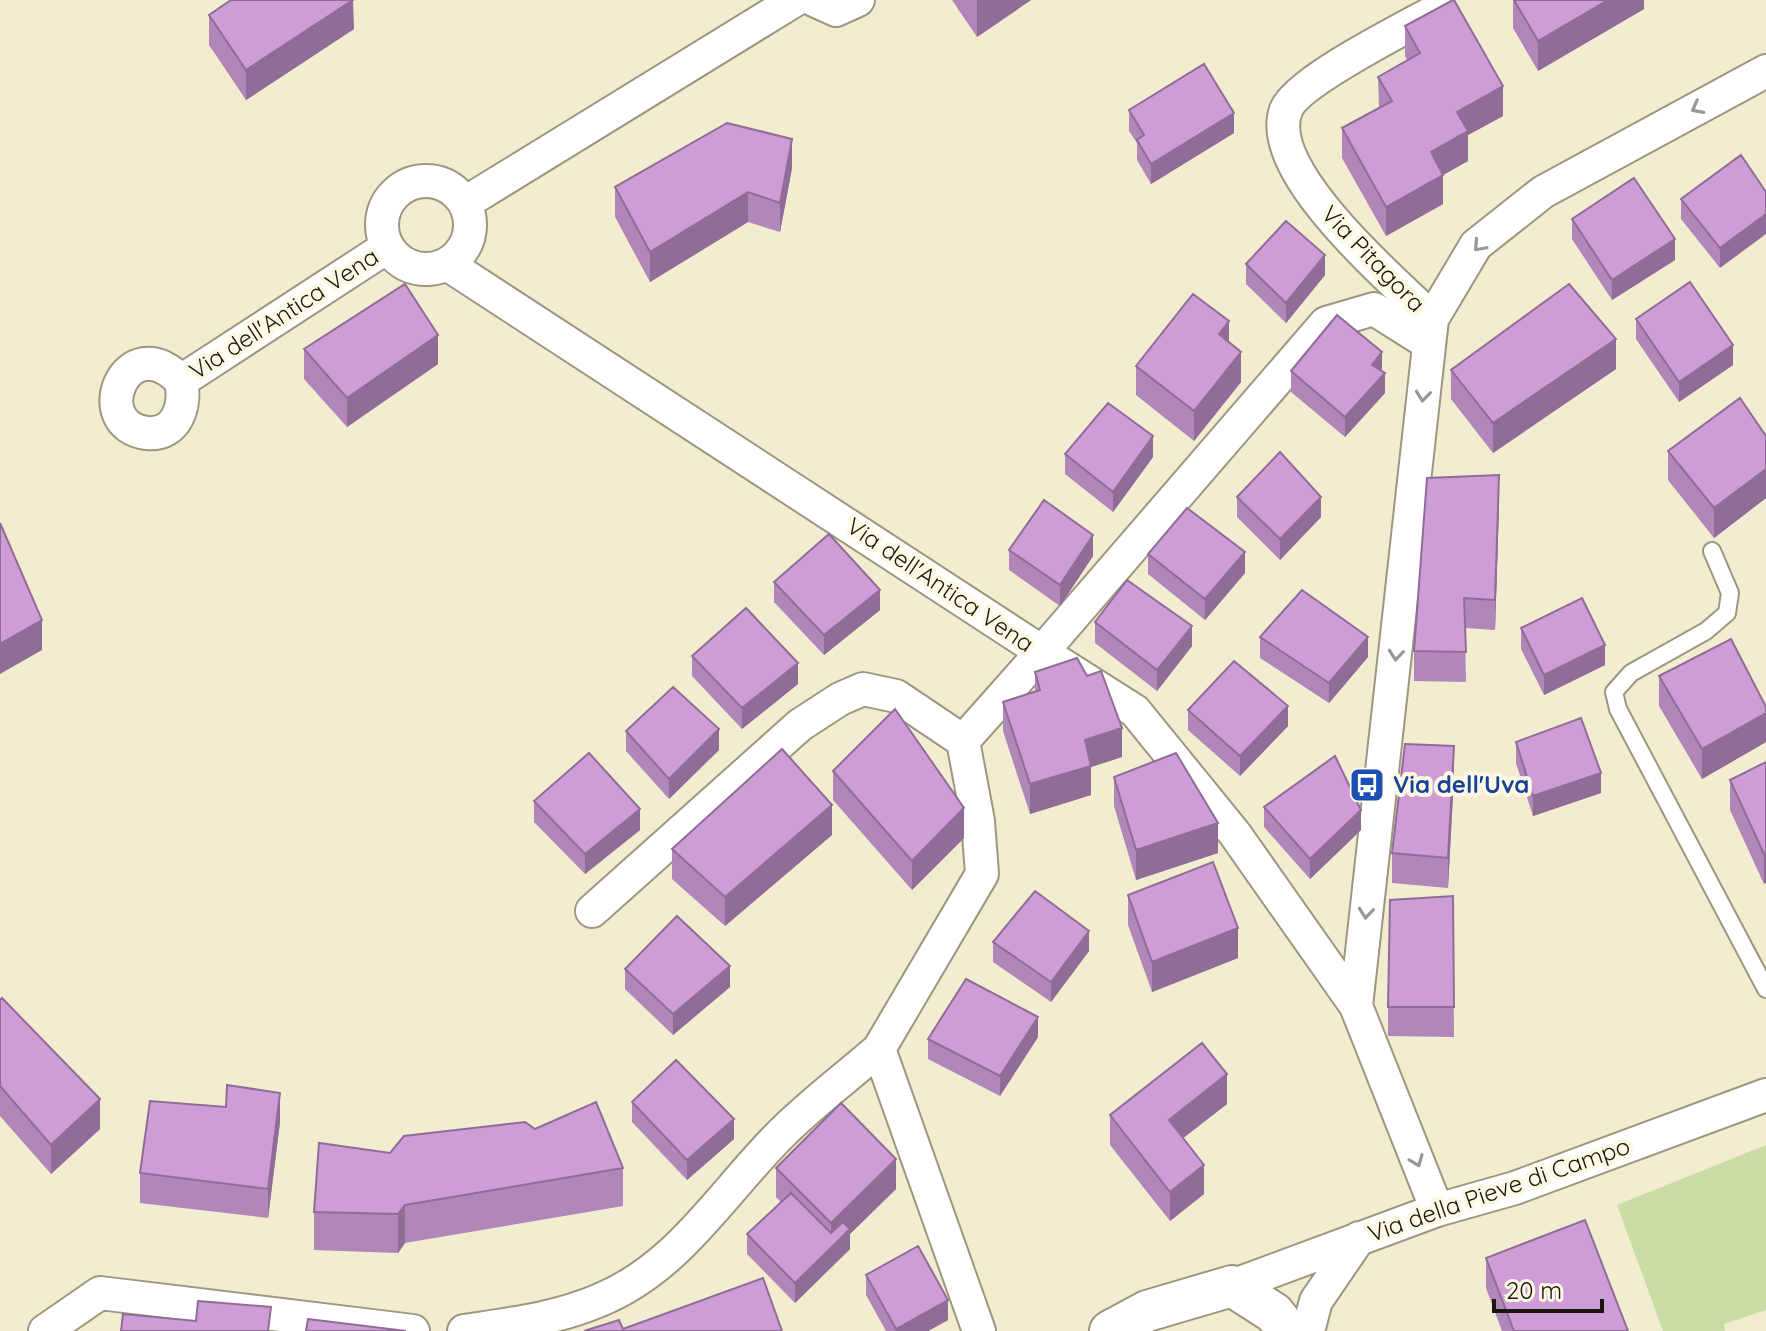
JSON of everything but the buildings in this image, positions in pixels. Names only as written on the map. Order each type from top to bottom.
[{"type":"street","points":[[447,264],[464,248],[470,225],[465,203],[795,0]]},
{"type":"street","points":[[814,0],[836,10],[858,0]]},
{"type":"street","name":"Via Pitagora","points":[[1439,9],[1307,85],[1286,111],[1285,149],[1320,207],[1430,331],[1476,245],[1543,192],[1766,71]]},
{"type":"street","name":"Via dell'Antica Vena","points":[[465,203],[449,186],[426,180],[404,185],[387,201],[381,224],[387,247],[403,263],[425,270],[447,264],[1042,652],[963,741]]},
{"type":"street","name":"Via dell'Antica Vena","points":[[181,381],[387,247]]},
{"type":"street","points":[[1356,1006],[1430,331],[1374,309],[1326,323],[1042,652],[1135,711],[1235,834],[1356,1006],[1437,1210]]},
{"type":"street","points":[[464,1331],[539,1320],[602,1300],[655,1267],[685,1243],[782,1132],[879,1049],[982,874],[978,821],[963,741],[896,696],[863,689],[840,699],[800,725],[592,911]]},
{"type":"street","points":[[879,1049],[979,1331]]},
{"type":"street","name":"Via della Pieve di Campo","points":[[1110,1331],[1147,1311],[1232,1286],[1437,1210],[1515,1188],[1766,1095]]},
{"type":"street","points":[[1308,1331],[1316,1301],[1359,1238]]},
{"type":"street","points":[[1232,1286],[1274,1313],[1288,1331]]},
{"type":"street","points":[[45,1331],[100,1293],[413,1331]]},
{"type":"lane","points":[[1712,551],[1730,593],[1727,613],[1706,631],[1631,673],[1614,692],[1618,709],[1766,989]]},
{"type":"green space","points":[[1766,1145],[1766,1310],[1724,1324],[1725,1331],[1663,1331],[1617,1205]]},
{"type":"place","name":"Via dell'Uva","points":[[1367,785]]}]
